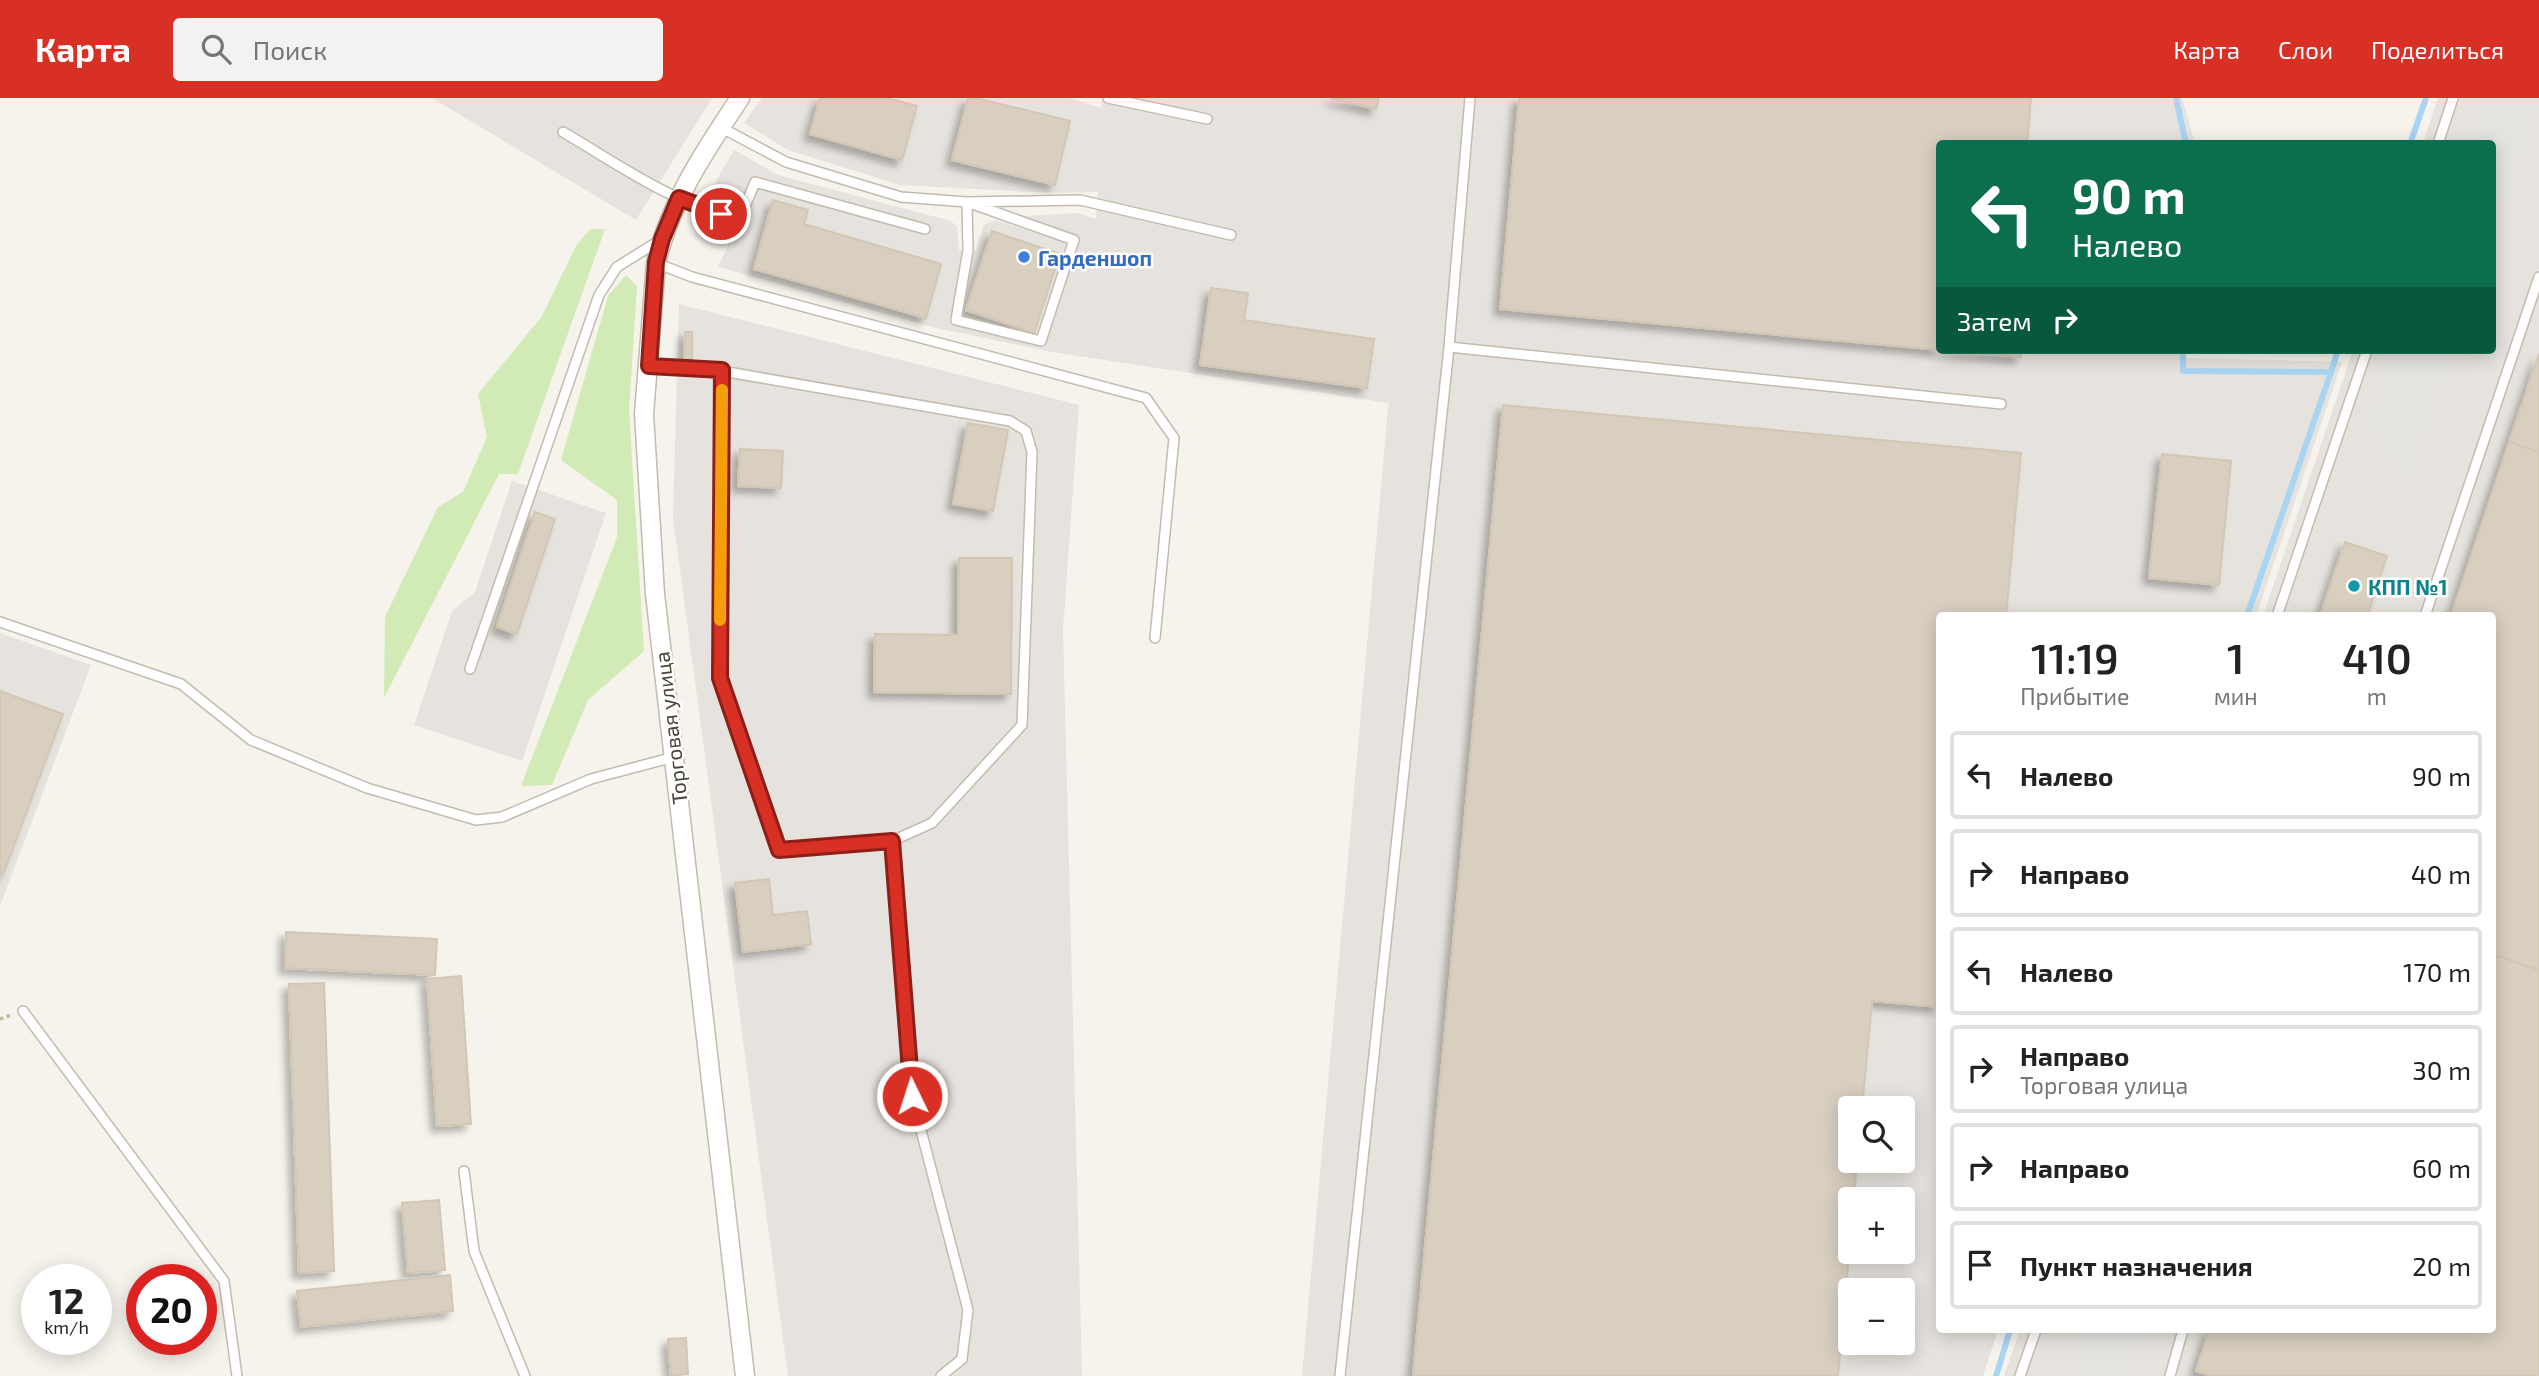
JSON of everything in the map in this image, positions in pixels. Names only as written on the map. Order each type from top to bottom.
[{"type":"street","name":"Торговая улица","points":[[740,98],[679,198],[662,239],[656,262],[644,414],[654,580],[746,1376]]},
{"type":"lane","points":[[1108,98],[1207,119]]},
{"type":"lane","points":[[1340,1376],[1449,347],[1470,98]]},
{"type":"lane","points":[[2439,140],[2453,98]]},
{"type":"lane","points":[[720,127],[786,162],[901,197],[967,202],[1080,200],[1231,235]]},
{"type":"lane","points":[[563,132],[679,198],[721,214],[741,216],[755,182],[925,229]]},
{"type":"lane","points":[[967,202],[1074,240],[1041,341],[956,320],[968,250],[967,202]]},
{"type":"lane","points":[[470,668],[599,295],[617,267],[662,239]]},
{"type":"lane","points":[[656,262],[692,277],[1146,398],[1174,438],[1155,638]]},
{"type":"lane","points":[[2425,612],[2539,277]]},
{"type":"lane","points":[[1449,347],[2001,404]]},
{"type":"lane","points":[[2278,612],[2366,354]]},
{"type":"lane","points":[[649,366],[722,370],[1010,421],[1026,430],[1032,452],[1022,725],[932,823],[892,841],[779,850],[720,678],[722,370]]},
{"type":"lane","points":[[0,622],[181,684],[251,740],[367,788],[476,820],[502,817],[591,779],[674,757]]},
{"type":"lane","points":[[892,841],[912,1096],[968,1310],[962,1359],[941,1376]]},
{"type":"lane","points":[[23,1011],[224,1281],[237,1376]]},
{"type":"lane","points":[[464,1171],[474,1251],[525,1376]]},
{"type":"lane","points":[[2020,1376],[2035,1333]]},
{"type":"lane","points":[[2169,1376],[2182,1333]]},
{"type":"shaded area","points":[[432,98],[712,98],[636,220]]},
{"type":"shaded area","points":[[762,98],[1069,98],[1101,108],[1102,98],[2182,98],[2194,140],[1936,140],[1936,354],[2186,354],[2185,358],[2342,362],[2257,612],[1936,612],[1936,1333],[1997,1333],[1983,1376],[1302,1376],[1390,386],[1388,403],[1052,352],[936,328],[718,267],[730,241],[693,221],[734,150],[778,175],[951,221],[957,227],[959,250],[976,250],[984,225],[996,220],[1046,236],[1049,225],[1026,216],[1077,213],[1096,219],[1098,192],[1051,193],[900,185],[788,150],[744,123]]},
{"type":"shaded area","points":[[2438,98],[2539,98],[2539,1376],[2004,1376],[2019,1333],[2496,1333],[2496,612],[2264,612],[2352,354],[2496,354],[2496,140],[2424,140]]},
{"type":"shaded area","points":[[2474,98],[2539,98],[2539,111],[2496,238],[2496,140],[2460,140]]},
{"type":"shaded area","points":[[679,304],[1079,405],[1063,630],[1082,1376],[788,1376],[673,517]]},
{"type":"shaded area","points":[[2388,354],[2457,354],[2415,479],[2391,471],[2365,421]]},
{"type":"shaded area","points":[[512,481],[606,513],[522,761],[414,725],[452,611],[475,592]]},
{"type":"shaded area","points":[[0,633],[91,665],[0,906]]},
{"type":"shaded area","points":[[2082,1333],[2146,1333],[2131,1376],[2068,1376]]},
{"type":"green space","points":[[590,229],[605,229],[518,474],[499,474],[384,698],[385,617],[438,507],[463,492],[487,437],[478,394],[542,316],[576,246]]},
{"type":"green space","points":[[626,275],[637,286],[629,410],[644,651],[588,700],[552,785],[521,786],[617,537],[617,500],[561,460],[608,296]]},
{"type":"building","points":[[820,98],[887,98],[917,106],[902,160],[810,134]]},
{"type":"building","points":[[968,98],[1070,121],[1055,185],[952,160]]},
{"type":"building","points":[[1330,98],[1379,98],[1376,109]]},
{"type":"building","points":[[1519,98],[2031,98],[2027,140],[1936,140],[1936,350],[1500,309]]},
{"type":"building","points":[[773,200],[808,210],[804,224],[941,264],[926,318],[754,269]]},
{"type":"building","points":[[992,231],[1060,254],[1034,333],[966,310]]},
{"type":"building","points":[[1211,288],[1248,293],[1244,320],[1374,339],[1367,388],[1200,365]]},
{"type":"building","points":[[685,332],[692,332],[692,359],[684,359]]},
{"type":"building","points":[[1986,354],[2021,354],[2021,357]]},
{"type":"building","points":[[2539,354],[2539,452],[2509,442]]},
{"type":"building","points":[[1503,405],[2021,453],[2006,612],[1936,612],[1936,1007],[1872,1001],[1863,1096],[1838,1096],[1838,1173],[1856,1173],[1855,1187],[1838,1187],[1838,1264],[1848,1264],[1847,1278],[1838,1278],[1838,1376],[1413,1376]]},
{"type":"building","points":[[968,423],[1008,430],[993,511],[953,504]]},
{"type":"building","points":[[2509,442],[2539,452],[2539,970],[2496,955],[2496,612],[2452,612]]},
{"type":"building","points":[[740,449],[783,451],[781,488],[738,486]]},
{"type":"building","points":[[2162,454],[2231,461],[2219,585],[2149,578]]},
{"type":"building","points":[[535,512],[555,519],[517,634],[497,627]]},
{"type":"building","name":"КПП №1","points":[[2345,542],[2387,556],[2368,612],[2321,612]]},
{"type":"building","points":[[959,558],[1012,558],[1011,694],[874,692],[875,634],[958,635]]},
{"type":"building","points":[[0,691],[63,714],[3,875],[0,874]]},
{"type":"building","points":[[769,879],[773,915],[807,911],[811,944],[743,952],[735,883]]},
{"type":"building","points":[[286,932],[437,939],[435,975],[285,968]]},
{"type":"building","points":[[2496,955],[2539,970],[2539,1376],[2211,1376],[2196,1371],[2208,1333],[2496,1333]]},
{"type":"building","points":[[461,976],[471,1124],[437,1126],[427,979]]},
{"type":"building","points":[[324,983],[334,1271],[299,1273],[289,984]]},
{"type":"building","points":[[439,1200],[445,1270],[408,1273],[402,1203]]},
{"type":"building","points":[[450,1275],[453,1311],[301,1327],[297,1291]]},
{"type":"building","points":[[686,1338],[688,1374],[671,1375],[668,1339]]},
{"type":"waterway","points":[[2176,98],[2185,140]]},
{"type":"waterway","points":[[2411,140],[2426,98]]},
{"type":"waterway","points":[[2183,354],[2183,371],[2331,372],[2248,612]]},
{"type":"waterway","points":[[2331,372],[2337,354]]},
{"type":"waterway","points":[[1996,1376],[2009,1333]]},
{"type":"slow traffic","points":[[720,620],[722,390]]},
{"type":"place","name":"Гарденшоп","points":[[1024,257]]},
{"type":"place","name":"КПП №1","points":[[2354,586]]},
{"type":"route","points":[[721,214],[679,198],[662,239],[656,262],[649,366],[722,370],[720,678],[779,850],[892,841],[912,1096]]}]
